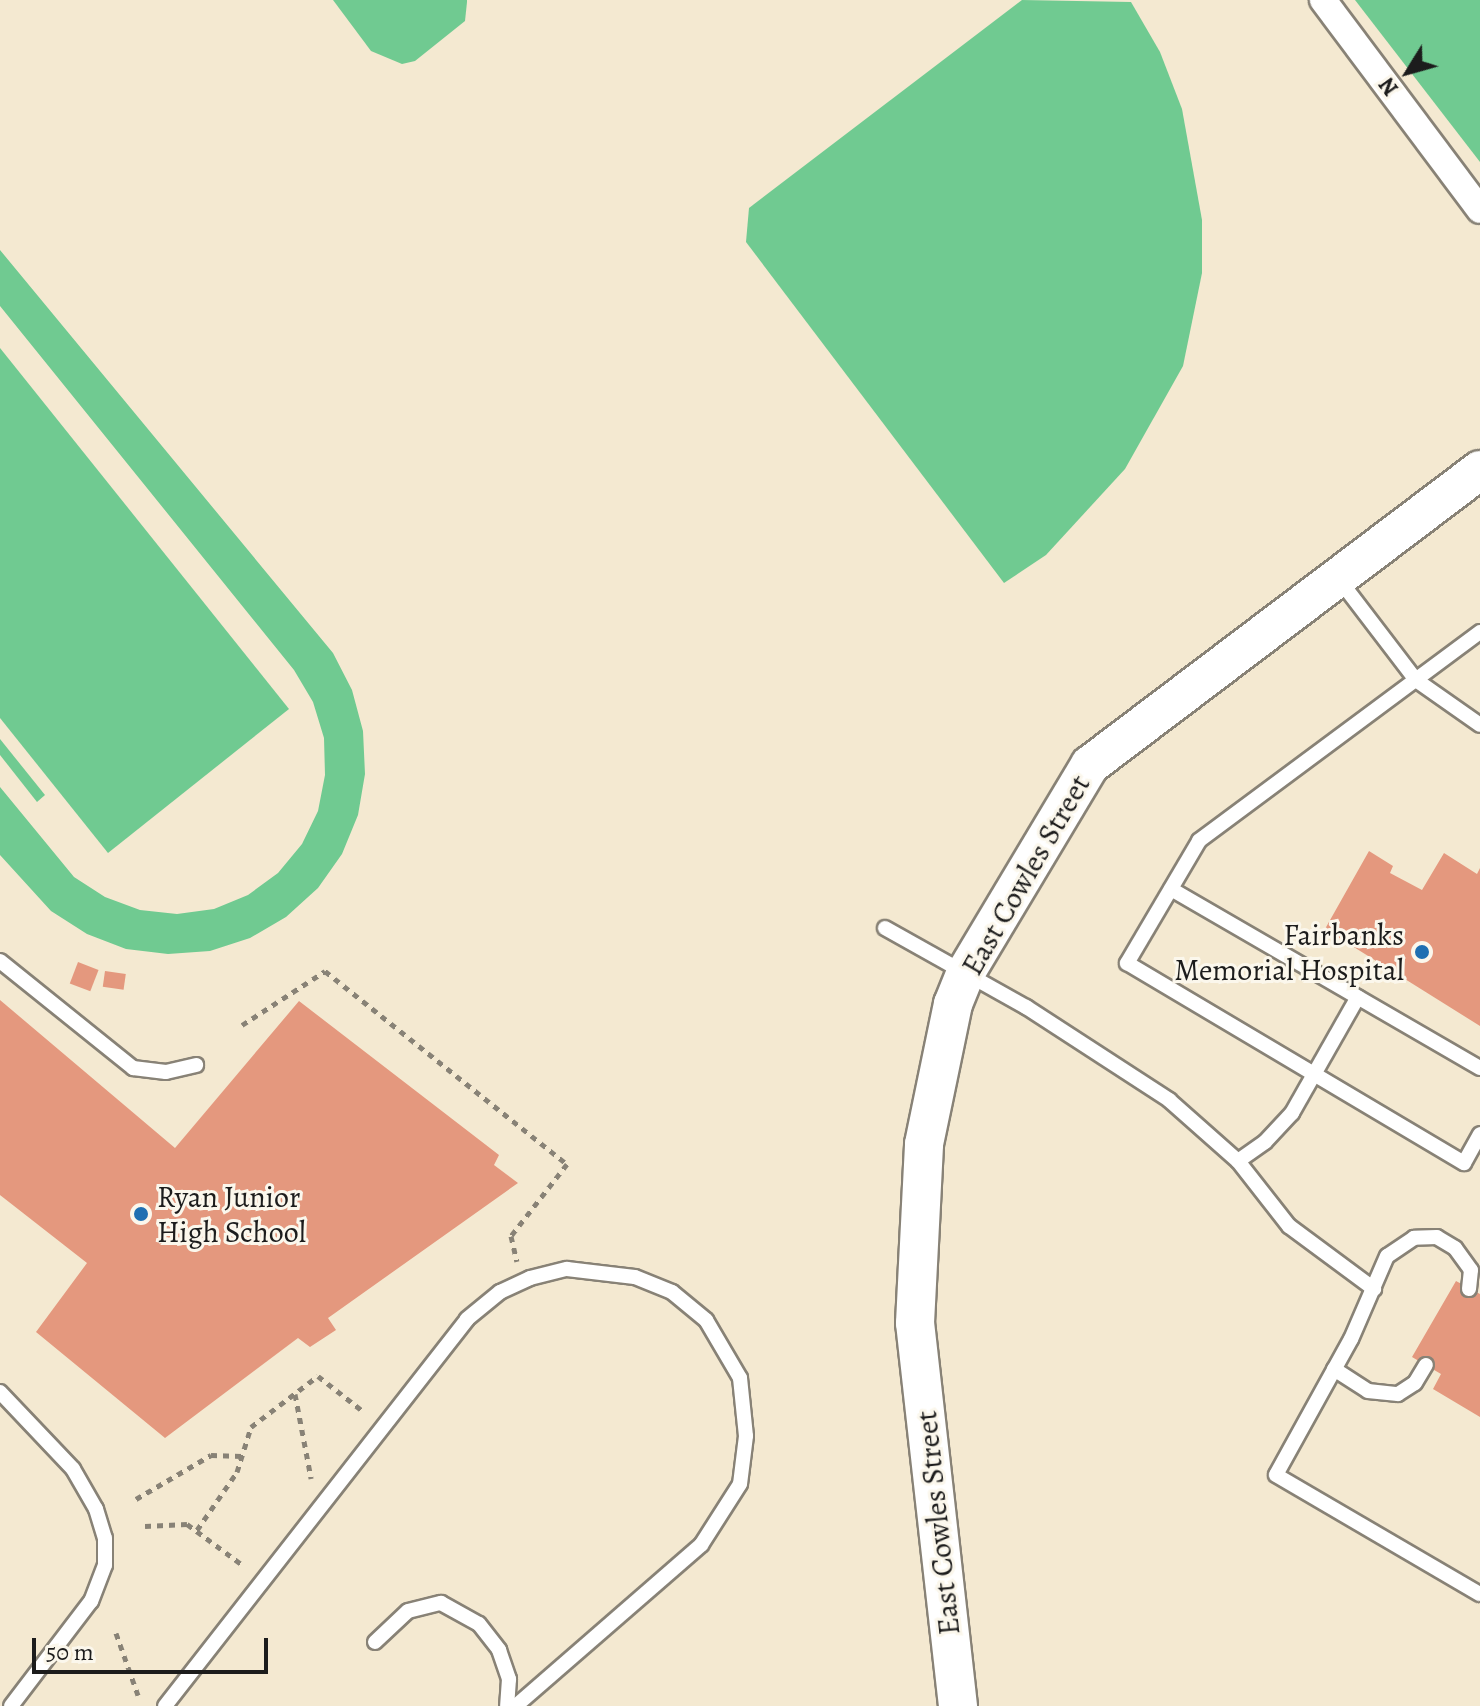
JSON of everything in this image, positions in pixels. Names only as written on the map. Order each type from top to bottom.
[{"type":"street","points":[[1323,0],[1480,210]]},
{"type":"street","name":"East Cowles Street","points":[[958,1706],[915,1323],[924,1144],[953,1004],[966,972],[1090,765],[1480,470]]},
{"type":"lane","points":[[1337,578],[1416,680],[1480,725]]},
{"type":"lane","points":[[1480,632],[1199,841],[1127,963],[1464,1163],[1480,1134]]},
{"type":"lane","points":[[1171,889],[1480,1068]]},
{"type":"lane","points":[[885,928],[966,972],[1169,1100],[1238,1161],[1289,1226],[1374,1289]]},
{"type":"lane","points":[[0,961],[133,1068],[166,1072],[196,1065]]},
{"type":"lane","points":[[1238,1161],[1265,1142],[1292,1113],[1358,997]]},
{"type":"lane","points":[[1469,1289],[1471,1270],[1455,1248],[1437,1237],[1414,1238],[1387,1256],[1334,1369],[1276,1475],[1480,1594]]},
{"type":"lane","points":[[165,1706],[467,1319],[500,1292],[530,1278],[567,1269],[635,1277],[672,1292],[706,1320],[740,1378],[746,1436],[740,1484],[701,1545],[516,1706]]},
{"type":"lane","points":[[1334,1369],[1368,1391],[1398,1394],[1415,1383],[1426,1365]]},
{"type":"lane","points":[[0,1392],[73,1469],[96,1509],[105,1538],[105,1565],[91,1601],[11,1706]]},
{"type":"lane","points":[[375,1642],[408,1611],[441,1603],[479,1624],[499,1650],[509,1679],[507,1706]]},
{"type":"path","points":[[242,1025],[325,971],[567,1164],[511,1236],[517,1262]]},
{"type":"path","points":[[197,1530],[243,1456],[251,1427],[318,1376],[364,1412]]},
{"type":"path","points":[[295,1394],[311,1478]]},
{"type":"path","points":[[136,1499],[211,1455],[243,1456]]},
{"type":"path","points":[[145,1526],[180,1521],[197,1530],[241,1564]]},
{"type":"path","points":[[116,1633],[138,1695]]},
{"type":"green space","points":[[333,0],[467,2],[465,21],[415,61],[402,64],[371,51]]},
{"type":"green space","points":[[1022,0],[1131,2],[1160,52],[1182,109],[1202,220],[1202,273],[1183,366],[1125,469],[1046,555],[1004,583],[746,242],[749,208]]},
{"type":"green space","points":[[1355,0],[1480,0],[1480,162]]},
{"type":"green space","points":[[0,250],[333,653],[352,690],[363,731],[365,774],[358,815],[342,854],[318,888],[286,917],[250,938],[210,951],[168,954],[126,949],[87,934],[51,911],[0,855],[0,787],[74,877],[105,897],[140,910],[177,914],[214,909],[248,895],[278,873],[302,844],[318,811],[325,775],[324,738],[313,702],[294,670],[0,306]]},
{"type":"green space","points":[[0,348],[289,709],[108,853],[0,718]]},
{"type":"green space","points":[[0,739],[45,795],[37,802],[0,755]]},
{"type":"building","name":"Fairbanks Memorial Hospital","points":[[1369,851],[1393,866],[1390,873],[1422,890],[1444,853],[1477,874],[1480,868],[1480,1026],[1325,929]]},
{"type":"building","points":[[78,962],[99,970],[90,991],[70,983]]},
{"type":"building","points":[[105,971],[126,974],[124,990],[103,987]]},
{"type":"building","points":[[0,1000],[175,1148],[299,1001],[499,1155],[494,1165],[518,1183],[328,1318],[336,1330],[310,1347],[298,1338],[165,1438],[36,1332],[87,1263],[0,1195]]},
{"type":"building","points":[[1456,1281],[1480,1294],[1480,1417],[1433,1389],[1441,1374],[1412,1357]]},
{"type":"place","name":"Fairbanks Memorial Hospital","points":[[1422,952]]},
{"type":"place","name":"Ryan Junior High School","points":[[141,1214]]}]
